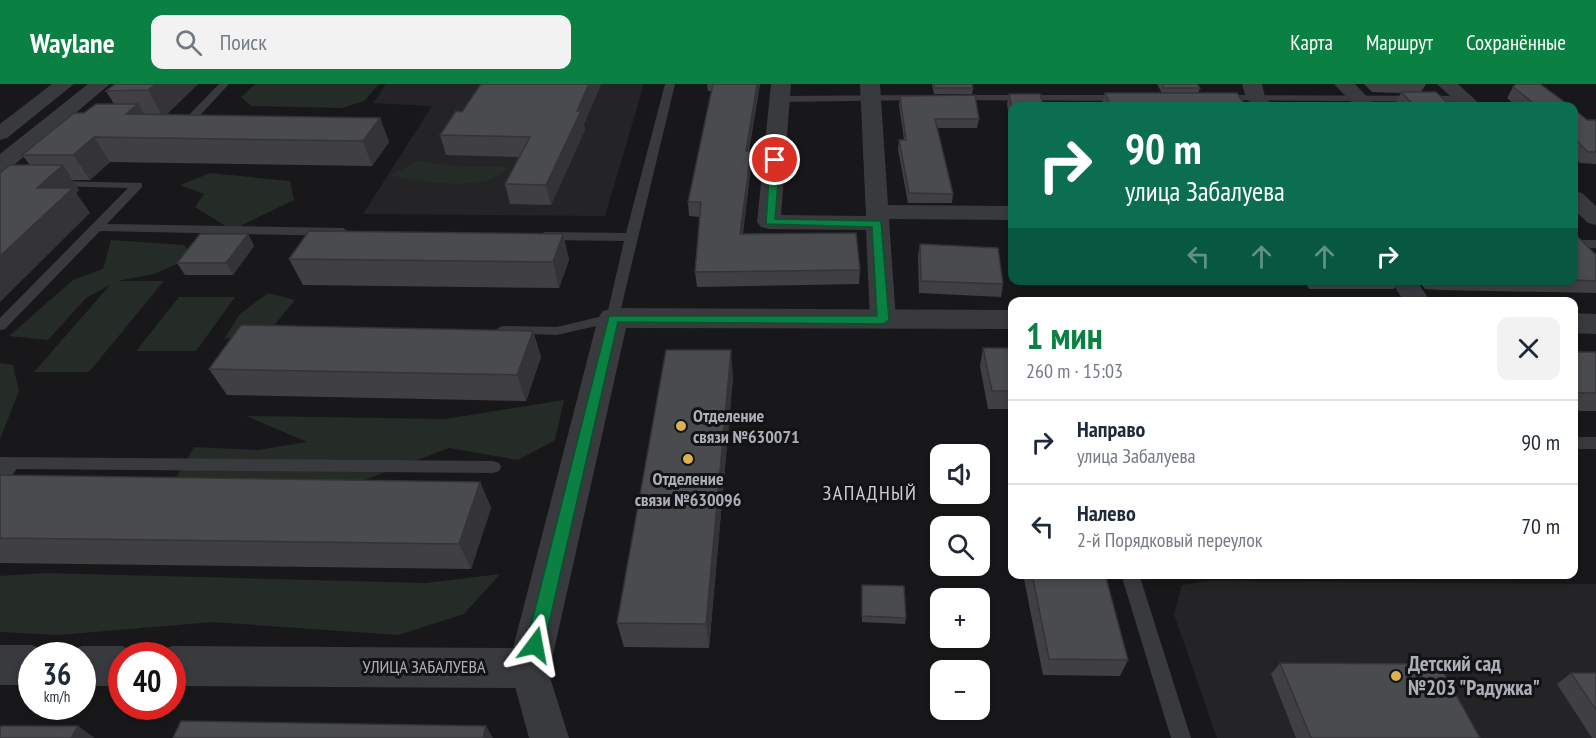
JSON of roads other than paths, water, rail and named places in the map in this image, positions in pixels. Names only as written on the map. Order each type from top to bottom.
[{"type":"street","points":[[0,134],[64,84]]},
{"type":"street","points":[[0,165],[100,84]]},
{"type":"street","points":[[1344,84],[1361,102]]},
{"type":"street","points":[[1447,84],[1466,102]]},
{"type":"street","points":[[781,91],[769,222],[1008,213]]},
{"type":"street","points":[[870,91],[883,320]]},
{"type":"street","points":[[1578,202],[1596,218]]},
{"type":"street","points":[[549,738],[529,668],[613,318],[1008,321]]},
{"type":"street","points":[[1578,323],[1596,324]]},
{"type":"street","points":[[0,665],[18,665]]},
{"type":"street","name":"УЛИЦА ЗАБАЛУЕВА","points":[[186,666],[529,668]]},
{"type":"lane","points":[[165,122],[188,122],[224,84]]},
{"type":"lane","points":[[485,330],[557,331],[613,318],[670,84]]},
{"type":"lane","points":[[781,91],[870,91],[929,98]]},
{"type":"lane","points":[[1209,98],[1257,96],[1347,102]]},
{"type":"lane","points":[[941,98],[1139,98]]},
{"type":"lane","points":[[52,123],[75,123]]},
{"type":"lane","points":[[0,326],[138,185],[46,184]]},
{"type":"lane","points":[[97,227],[361,232]]},
{"type":"lane","points":[[537,235],[631,237]]},
{"type":"lane","points":[[1578,244],[1596,244]]},
{"type":"lane","points":[[1578,443],[1596,443]]},
{"type":"lane","points":[[0,478],[6,463],[493,467]]},
{"type":"lane","points":[[1132,579],[1181,738]]},
{"type":"place","name":"Отделение связи №630071","points":[[681,426]]},
{"type":"place","name":"Отделение связи №630096","points":[[688,459]]},
{"type":"place","name":"Детский сад №203 \"Радужка\"","points":[[1396,676]]},
{"type":"district","name":"ЗАПАДНЫЙ","points":[[870,493]]}]
